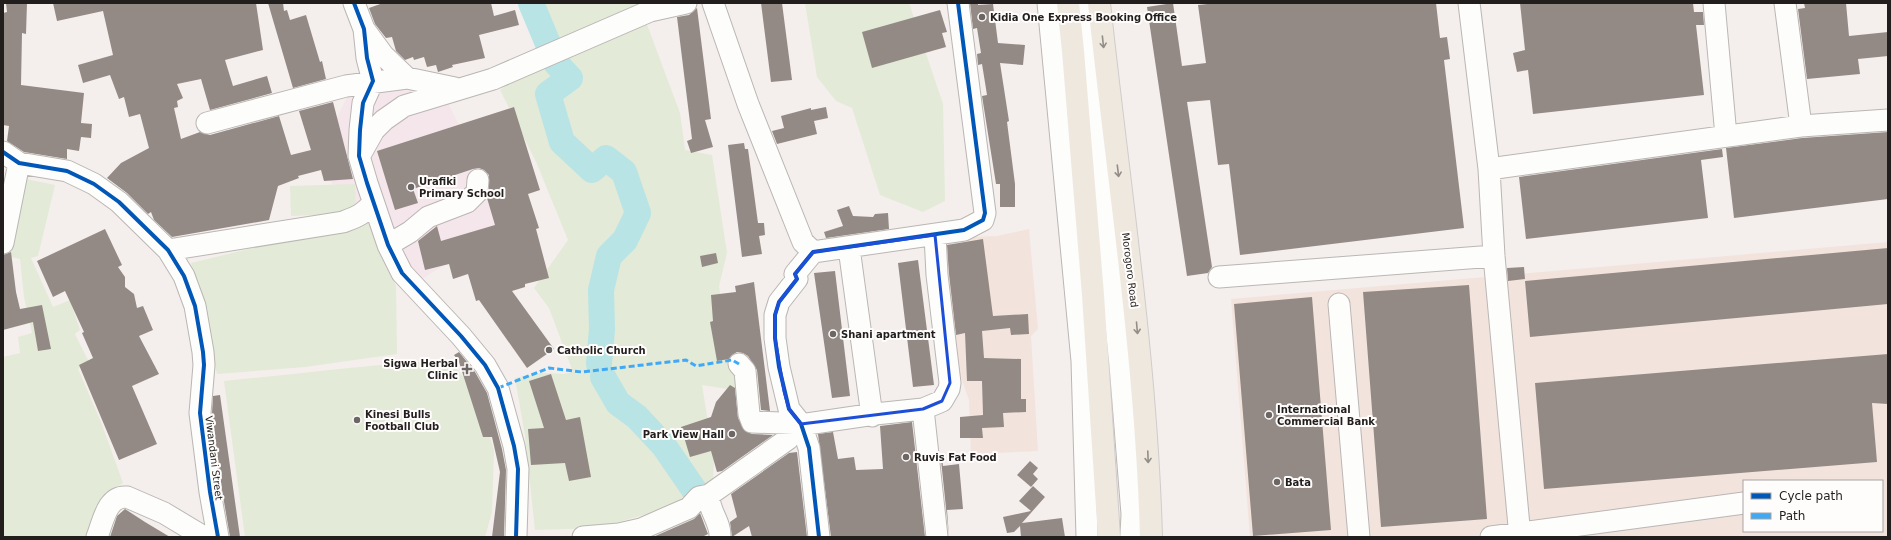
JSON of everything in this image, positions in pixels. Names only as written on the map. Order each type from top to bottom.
[{"type":"highway","points":[[1068,3],[1074,51],[1085,297],[1109,537]]},
{"type":"highway","name":"Morogoro Road","points":[[1099,3],[1136,317],[1148,443],[1151,537]]},
{"type":"street","points":[[354,3],[364,29],[367,58],[373,81],[362,103],[359,156],[388,245],[402,273],[461,336],[485,365],[498,388],[514,446],[518,469],[516,537]]},
{"type":"street","points":[[359,156],[374,130],[384,120],[404,106],[493,79],[650,12],[686,3]]},
{"type":"street","points":[[712,3],[748,104],[803,242],[813,252]]},
{"type":"street","points":[[819,537],[809,448],[789,408],[784,391],[775,338],[775,315],[779,302],[796,279],[795,274],[813,252],[849,248],[964,230],[975,226],[983,220],[985,213],[958,3]]},
{"type":"street","points":[[1048,3],[1085,297],[1082,361],[1087,537]]},
{"type":"street","points":[[1076,3],[1111,364],[1122,513],[1121,537]]},
{"type":"street","name":"Morogoro Road","points":[[1083,3],[1120,365],[1132,514],[1131,537]]},
{"type":"street","points":[[1469,3],[1488,170],[1494,256],[1520,535]]},
{"type":"street","points":[[1714,3],[1726,136]]},
{"type":"street","points":[[1785,3],[1801,126]]},
{"type":"street","points":[[364,29],[384,54],[407,78]]},
{"type":"street","points":[[207,124],[310,94],[373,81],[407,78],[463,89]]},
{"type":"street","points":[[1488,170],[1801,126],[1888,120]]},
{"type":"street","points":[[3,243],[11,158]]},
{"type":"street","name":"Viwandani Street","points":[[11,158],[67,171],[94,184],[118,202],[168,250],[184,276],[195,306],[203,352],[204,365],[200,413],[210,492],[218,537]]},
{"type":"street","points":[[388,245],[410,232],[428,217],[467,202],[477,192],[478,180]]},
{"type":"street","points":[[168,250],[343,222],[360,216],[368,210],[373,202]]},
{"type":"street","points":[[738,364],[745,371],[749,414],[752,422],[797,424],[872,416],[875,414],[923,410],[942,401],[949,389],[950,382],[937,275],[935,235]]},
{"type":"street","points":[[849,248],[872,416]]},
{"type":"street","points":[[1219,277],[1494,256]]},
{"type":"street","points":[[1339,304],[1359,537]]},
{"type":"street","points":[[923,410],[937,537]]},
{"type":"street","points":[[583,537],[621,535],[655,524],[689,508],[699,497],[709,495],[788,439],[797,424]]},
{"type":"street","points":[[709,495],[709,501],[713,507],[712,512],[720,532],[720,537]]},
{"type":"street","points":[[97,537],[110,504],[122,496],[164,513],[204,537]]},
{"type":"street","points":[[1492,537],[1520,535],[1743,503]]},
{"type":"highlighted area","points":[[935,235],[950,383],[942,401],[923,409],[801,424],[789,409],[784,391],[775,338],[775,315],[779,302],[797,279],[795,274],[813,252]]},
{"type":"shaded area","name":"Urafiki Primary School","points":[[434,75],[508,223],[409,287],[353,245],[321,151],[347,97]]},
{"type":"shaded area","points":[[1029,229],[1038,329],[1031,336],[1038,451],[971,454],[969,400],[947,338],[938,238],[997,236]]},
{"type":"shaded area","points":[[1888,242],[1888,537],[1250,537],[1231,299]]},
{"type":"green space","points":[[524,3],[639,3],[680,113],[685,150],[712,155],[727,253],[719,286],[729,357],[742,391],[702,385],[714,459],[713,481],[676,506],[597,528],[535,530],[525,436],[515,378],[540,373],[564,374],[573,372],[549,308],[534,288],[568,240],[537,164],[500,90],[541,60]]},
{"type":"green space","points":[[805,3],[909,3],[943,104],[945,201],[923,212],[880,195],[852,108],[836,101],[817,77]]},
{"type":"green space","points":[[21,178],[55,185],[38,256],[31,258],[53,307],[70,300],[80,330],[75,334],[89,362],[78,369],[101,422],[123,483],[115,488],[94,537],[3,537],[3,357],[20,353],[18,337],[32,333],[24,297],[20,259],[7,256]]},
{"type":"green space","points":[[355,184],[356,213],[291,216],[290,186]]},
{"type":"green space","points":[[368,220],[396,286],[397,354],[305,367],[217,374],[191,263]]},
{"type":"green space","name":"Kinesi Bulls Football Club","points":[[449,360],[475,391],[494,450],[492,512],[485,537],[245,537],[224,381]]},
{"type":"building","points":[[6,3],[27,3],[26,34],[22,33],[21,85],[84,93],[81,123],[92,124],[91,138],[81,137],[79,151],[67,149],[67,159],[24,152],[7,141],[9,126],[3,125],[3,13],[7,12]]},
{"type":"building","points":[[53,3],[256,3],[263,50],[225,60],[233,86],[267,76],[272,93],[210,110],[201,79],[177,84],[183,98],[177,101],[178,107],[174,108],[181,139],[200,132],[210,135],[279,116],[291,155],[311,150],[299,111],[333,102],[353,179],[324,181],[321,170],[298,176],[299,178],[278,186],[269,220],[172,237],[154,220],[151,212],[148,214],[127,193],[107,178],[121,163],[149,148],[140,114],[129,117],[124,97],[119,99],[110,75],[83,83],[78,65],[113,55],[103,11],[57,21]]},
{"type":"building","points":[[268,3],[283,3],[284,11],[287,10],[290,20],[306,15],[320,62],[322,61],[326,79],[293,88]]},
{"type":"building","points":[[383,3],[491,3],[494,16],[515,10],[519,25],[479,35],[485,58],[452,65],[453,67],[438,72],[436,65],[427,67],[424,57],[414,60],[413,57],[405,60],[396,51],[392,37],[386,38],[375,24],[369,8]]},
{"type":"building","points":[[761,3],[782,3],[792,80],[771,82]]},
{"type":"building","points":[[970,3],[978,3],[978,5],[993,4],[998,43],[1025,45],[1023,65],[1000,63],[1009,121],[1007,122],[1015,184],[1015,207],[1000,207],[1000,184],[996,184],[982,96],[987,95],[982,64],[978,65],[977,54],[981,53],[977,28],[973,29]]},
{"type":"building","points":[[1173,3],[1182,66],[1206,63],[1198,5],[1217,3],[1436,3],[1440,38],[1447,37],[1450,59],[1444,60],[1464,228],[1240,255],[1229,164],[1218,165],[1210,100],[1187,102],[1212,267],[1208,273],[1187,276],[1147,7]]},
{"type":"building","points":[[1520,3],[1693,3],[1694,12],[1703,12],[1704,25],[1696,25],[1704,95],[1533,114],[1528,70],[1517,72],[1513,53],[1525,50]]},
{"type":"building","points":[[1804,3],[1846,3],[1849,36],[1888,32],[1888,56],[1858,59],[1860,74],[1807,79],[1798,9],[1805,8]]},
{"type":"building","points":[[697,8],[711,119],[705,120],[713,147],[691,153],[687,141],[692,139],[677,17],[689,15]]},
{"type":"building","points":[[940,10],[947,32],[942,33],[946,47],[872,68],[862,32]]},
{"type":"building","points":[[514,107],[540,190],[528,194],[539,228],[536,229],[549,278],[525,284],[525,287],[512,291],[554,349],[527,368],[479,300],[476,301],[468,274],[453,279],[449,264],[425,270],[418,241],[437,226],[441,241],[495,225],[487,198],[489,193],[489,175],[484,170],[479,168],[473,169],[413,189],[418,203],[395,210],[377,151]]},
{"type":"building","points":[[826,107],[828,118],[814,121],[817,134],[777,144],[772,131],[784,128],[781,116],[811,108],[811,110]]},
{"type":"building","points":[[1888,132],[1888,199],[1734,218],[1726,148],[1802,138]]},
{"type":"building","points":[[744,143],[745,149],[748,149],[758,223],[764,223],[765,235],[759,236],[762,254],[742,257],[728,145]]},
{"type":"building","points":[[1722,149],[1723,157],[1701,160],[1708,218],[1526,239],[1519,177]]},
{"type":"building","points":[[849,206],[853,216],[873,217],[875,214],[888,213],[889,229],[826,238],[824,232],[843,226],[837,210]]},
{"type":"building","points":[[105,229],[122,265],[118,267],[125,277],[125,287],[134,294],[137,308],[143,306],[153,330],[139,336],[159,374],[132,386],[157,444],[119,460],[79,365],[93,358],[82,333],[84,332],[65,291],[53,297],[37,261]]},
{"type":"building","points":[[983,239],[993,316],[1028,314],[1029,334],[1011,335],[1010,328],[982,331],[984,358],[1021,359],[1021,399],[1026,399],[1026,412],[1003,413],[1004,427],[982,428],[983,438],[960,438],[960,417],[983,415],[982,381],[967,381],[965,333],[956,335],[947,245]]},
{"type":"building","points":[[1888,248],[1888,304],[1530,337],[1525,281]]},
{"type":"building","points":[[11,252],[16,292],[20,309],[42,305],[51,349],[38,351],[33,322],[3,330],[3,255]]},
{"type":"building","points":[[716,253],[718,263],[702,267],[700,256]]},
{"type":"building","points":[[918,260],[934,385],[913,387],[898,263]]},
{"type":"building","points":[[1524,267],[1525,279],[1508,281],[1507,268]]},
{"type":"building","name":"Shani apartment","points":[[835,271],[850,396],[832,398],[814,273]]},
{"type":"building","points":[[754,282],[770,411],[761,410],[757,370],[748,356],[737,352],[729,359],[717,361],[710,322],[713,321],[711,295],[736,292],[735,286]]},
{"type":"building","points":[[1469,285],[1487,519],[1381,527],[1363,292]]},
{"type":"building","points":[[1312,297],[1331,530],[1253,536],[1234,304]]},
{"type":"building","points":[[459,352],[475,372],[487,393],[502,449],[506,470],[504,537],[492,537],[500,472],[492,437],[483,437],[459,362],[454,355]]},
{"type":"building","points":[[1888,354],[1888,404],[1872,403],[1877,462],[1544,489],[1535,383]]},
{"type":"building","points":[[551,374],[566,420],[580,417],[591,477],[569,481],[565,463],[531,465],[528,429],[544,428],[529,381]]},
{"type":"building","points":[[730,385],[735,388],[738,418],[745,431],[752,434],[773,435],[722,471],[717,472],[711,451],[690,457],[681,427],[711,417],[716,402]]},
{"type":"building","points":[[220,395],[240,537],[230,537],[222,490],[212,413],[213,396]]},
{"type":"building","points":[[912,422],[925,537],[831,537],[818,434],[833,432],[838,459],[854,457],[856,470],[883,469],[880,426]]},
{"type":"building","points":[[797,452],[807,537],[752,537],[749,526],[732,537],[730,522],[737,517],[731,494],[789,453]]},
{"type":"building","points":[[942,459],[943,466],[959,464],[963,509],[947,510],[949,537],[941,460]]},
{"type":"building","points":[[1030,461],[1038,468],[1033,474],[1038,479],[1031,487],[1017,475]]},
{"type":"building","points":[[1033,486],[1045,497],[1022,523],[1062,518],[1065,537],[1021,537],[1020,526],[1014,532],[1007,533],[1003,517],[1031,511],[1019,501]]},
{"type":"building","points":[[125,509],[170,537],[110,537],[117,516]]},
{"type":"building","points":[[700,513],[708,534],[702,537],[653,537],[694,519]]},
{"type":"waterway","points":[[531,3],[556,63],[570,78],[548,94],[562,142],[592,170],[606,158],[624,172],[638,213],[625,240],[609,256],[601,290],[602,329],[599,364]]},
{"type":"waterway","points":[[603,377],[618,403],[637,417],[664,446],[699,497]]},
{"type":"marked path","points":[[498,388],[549,368],[582,372],[686,360],[696,366],[732,360],[739,364]]},
{"type":"cycle path","points":[[354,3],[364,29],[367,58],[373,81],[363,103],[360,130],[359,156],[367,183],[388,245],[402,273],[461,336],[485,365],[498,388],[514,446],[518,469],[516,537]]},
{"type":"cycle path","points":[[819,537],[809,448],[801,424],[789,409],[779,367],[775,338],[775,315],[779,302],[797,279],[795,274],[813,252],[964,230],[983,220],[985,213],[958,3]]},
{"type":"cycle path","points":[[3,152],[19,163],[67,171],[94,184],[119,202],[168,250],[184,276],[195,306],[203,352],[204,365],[200,413],[210,492],[218,537]]},
{"type":"place","name":"Kidia One Express Booking Office","points":[[982,17]]},
{"type":"place","name":"Urafiki Primary School","points":[[411,187]]},
{"type":"place","name":"Shani apartment","points":[[833,334]]},
{"type":"place","name":"Catholic Church","points":[[549,350]]},
{"type":"place","name":"Sigwa Herbal Clinic","points":[[467,369]]},
{"type":"place","name":"International Commercial Bank","points":[[1269,415]]},
{"type":"place","name":"Kinesi Bulls Football Club","points":[[357,420]]},
{"type":"place","name":"Park View Hall","points":[[732,434]]},
{"type":"place","name":"Ruvis Fat Food","points":[[906,457]]},
{"type":"place","name":"Bata","points":[[1277,482]]}]
